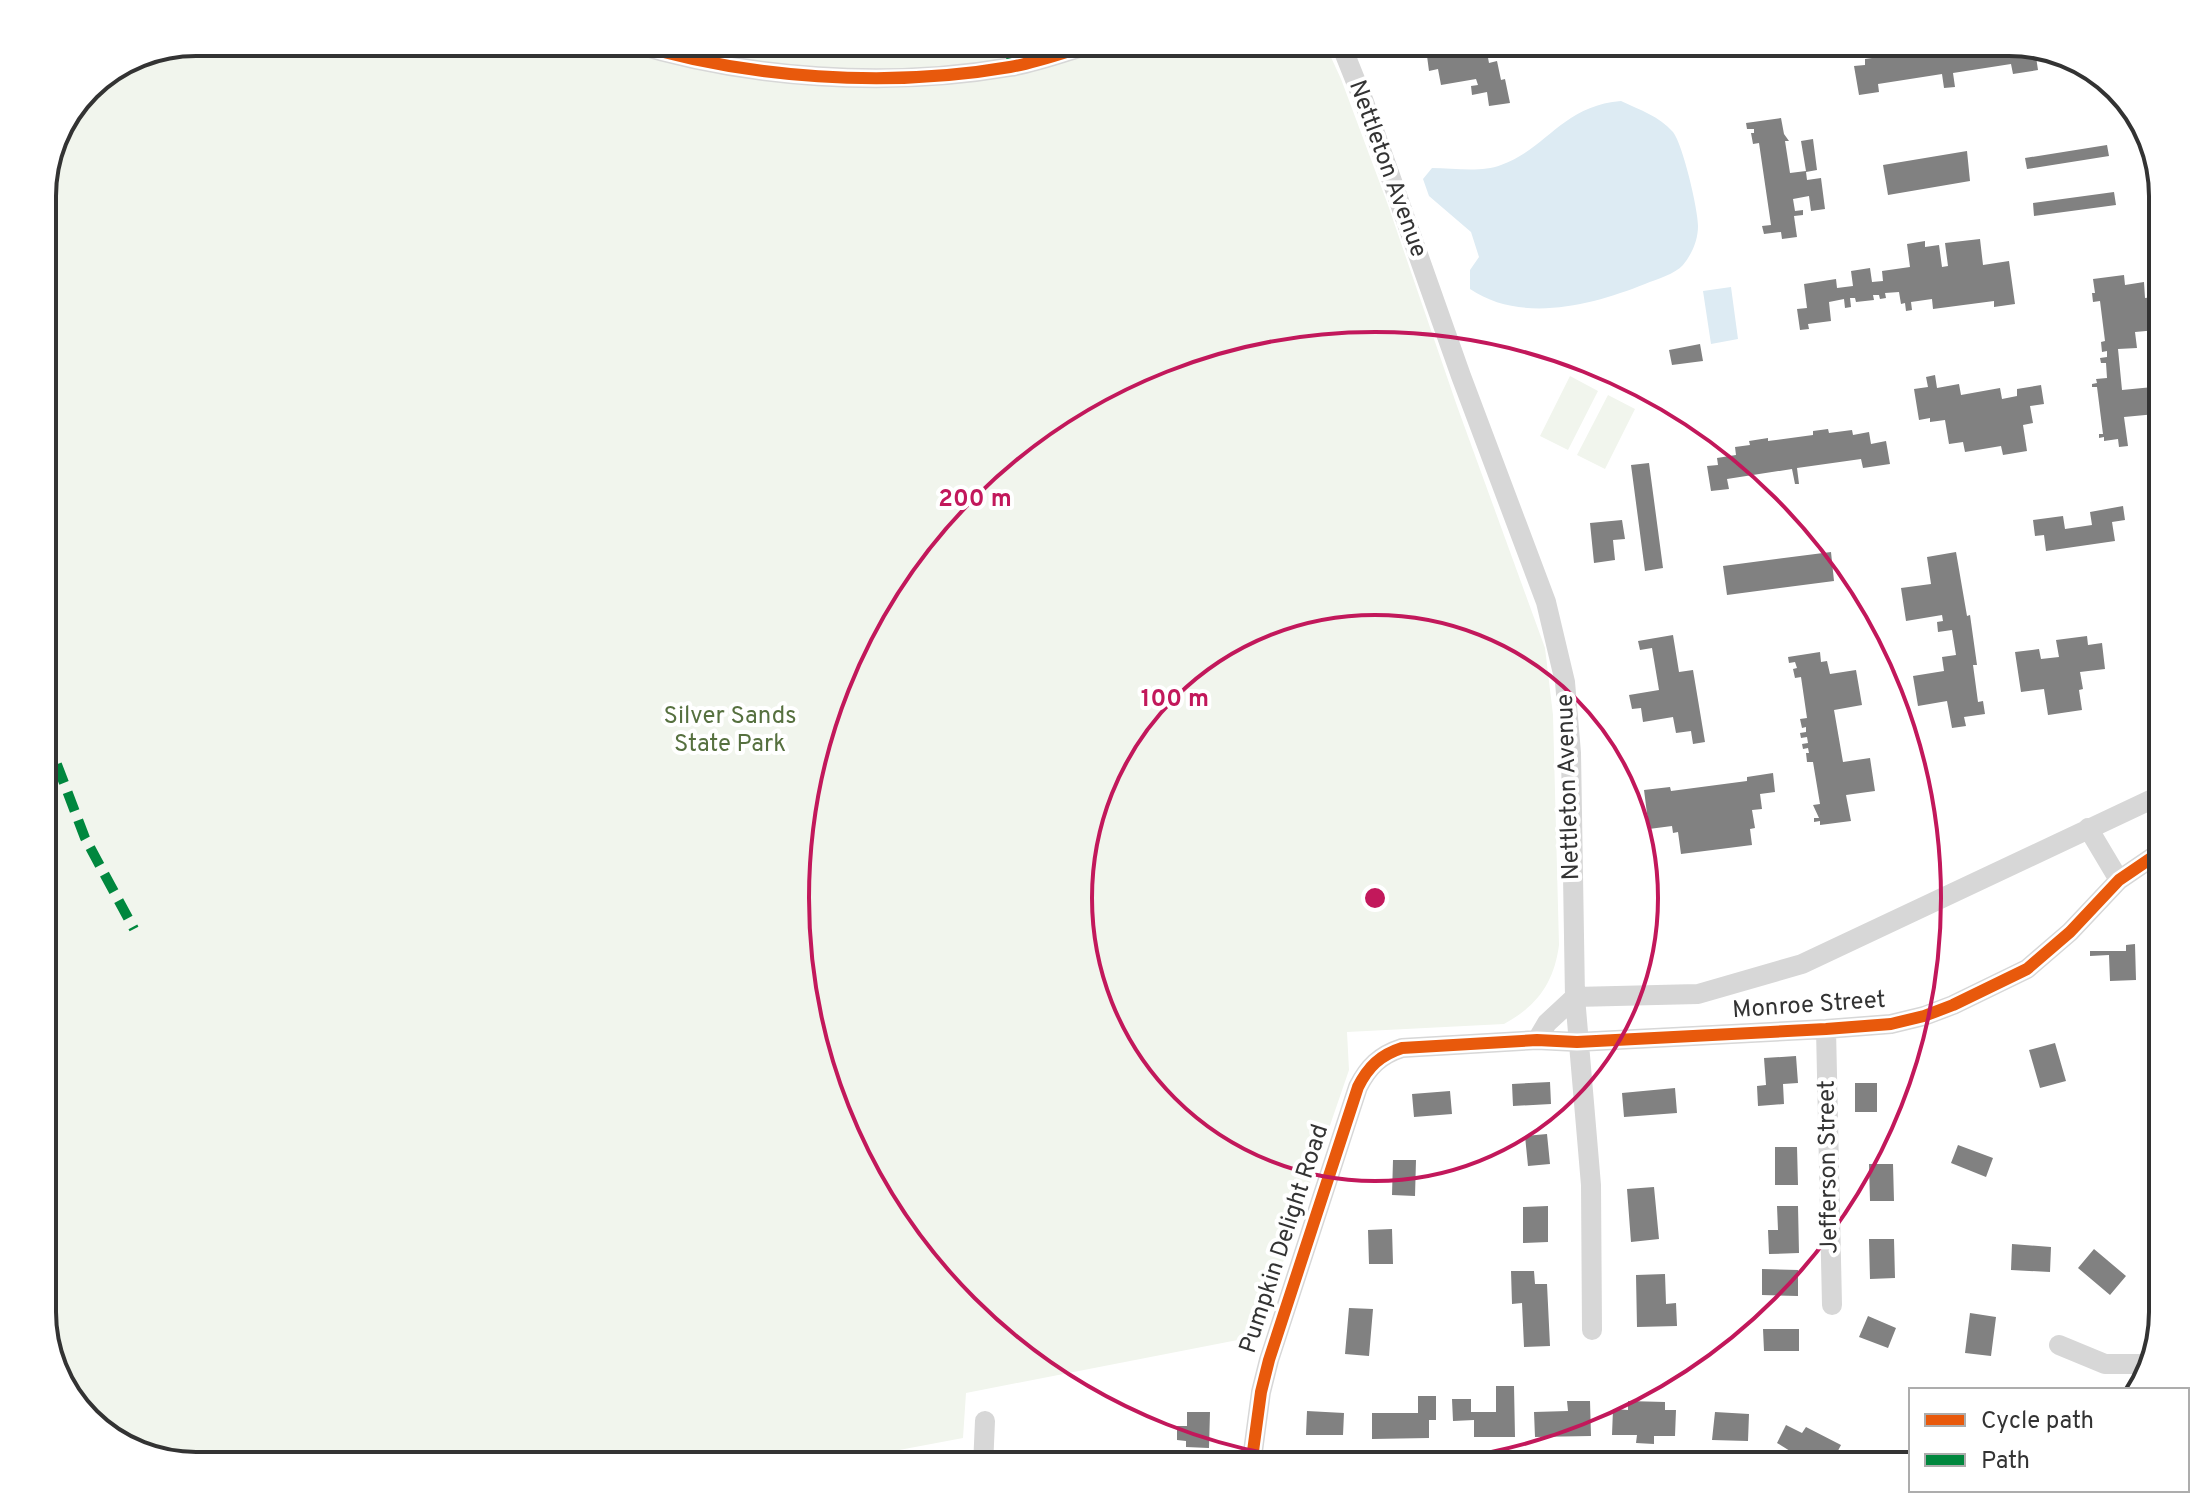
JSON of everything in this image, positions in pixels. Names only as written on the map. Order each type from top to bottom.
[{"type":"street","points":[[683,56],[779,75],[907,77],[1012,67],[1050,56]]},
{"type":"street","name":"Nettleton Avenue","points":[[1346,56],[1546,602],[1565,682],[1571,753],[1577,1042],[1591,1185],[1592,1330]]},
{"type":"street","name":"Monroe Street","points":[[1575,997],[1698,994],[1802,964],[2149,800]]},
{"type":"street","points":[[2088,828],[2119,880]]},
{"type":"street","name":"Monroe Street","points":[[1402,1048],[1826,1029],[1891,1024],[1924,1016],[2009,979],[2045,955],[2119,880],[2149,860]]},
{"type":"street","points":[[1537,1040],[1547,1023],[1575,997]]},
{"type":"street","name":"Jefferson Street","points":[[1826,1029],[1832,1305]]},
{"type":"street","name":"Pumpkin Delight Road","points":[[1253,1452],[1269,1360],[1350,1110],[1362,1080],[1376,1061],[1402,1048]]},
{"type":"street","points":[[2059,1345],[2105,1364],[2139,1364]]},
{"type":"street","points":[[984,1452],[985,1421]]},
{"type":"green space","name":"Silver Sands State Park","points":[[196,56],[1330,56],[1388,205],[1545,648],[1553,715],[1557,959],[1548,982],[1535,1001],[1504,1024],[1347,1032],[1349,1070],[1280,1271],[1276,1270],[1253,1337],[966,1393],[963,1438],[888,1452],[177,1451],[142,1441],[118,1428],[91,1404],[75,1382],[63,1357],[56,1322],[56,186],[67,142],[80,118],[97,97],[118,80],[142,67],[168,59]]},
{"type":"green space","points":[[1570,376],[1598,391],[1568,450],[1540,436]]},
{"type":"green space","points":[[1608,395],[1635,409],[1605,469],[1577,455]]},
{"type":"shaded area","points":[[1621,101],[1668,126],[1677,139],[1693,192],[1698,226],[1694,247],[1683,265],[1666,276],[1624,292],[1557,308],[1512,306],[1490,300],[1470,289],[1470,270],[1479,257],[1471,232],[1429,196],[1423,179],[1432,168],[1476,169],[1501,165],[1531,149],[1584,111]]},
{"type":"shaded area","points":[[1731,287],[1738,339],[1711,344],[1703,291]]},
{"type":"building","points":[[1427,56],[1488,56],[1489,63],[1497,61],[1510,103],[1489,106],[1487,92],[1472,95],[1471,86],[1478,85],[1476,79],[1441,85],[1438,69],[1429,71]]},
{"type":"building","points":[[1886,56],[2028,57],[2036,59],[2038,70],[2013,74],[2011,64],[1953,73],[1955,87],[1944,88],[1942,74],[1878,84],[1879,92],[1859,95],[1854,66],[1865,65],[1865,59]]},
{"type":"building","points":[[1781,118],[1784,134],[1789,141],[1785,141],[1790,173],[1806,171],[1801,141],[1813,139],[1817,170],[1806,172],[1807,180],[1821,178],[1825,209],[1811,211],[1809,196],[1793,199],[1795,211],[1803,210],[1803,215],[1794,216],[1797,237],[1782,239],[1781,232],[1764,234],[1762,226],[1771,225],[1759,143],[1753,144],[1751,133],[1754,129],[1747,129],[1746,123]]},
{"type":"building","points":[[2107,145],[2109,156],[2027,169],[2025,158]]},
{"type":"building","points":[[1967,151],[1970,181],[1888,195],[1883,165]]},
{"type":"building","points":[[2114,192],[2116,205],[2034,216],[2033,203]]},
{"type":"building","points":[[1980,239],[1983,265],[2009,261],[2015,304],[1994,307],[1994,301],[1933,309],[1932,299],[1911,302],[1912,310],[1906,311],[1899,292],[1885,293],[1886,298],[1873,295],[1874,300],[1856,302],[1855,298],[1850,298],[1851,307],[1845,308],[1844,299],[1829,302],[1831,321],[1808,324],[1809,329],[1800,330],[1797,309],[1807,308],[1804,284],[1836,279],[1837,288],[1853,286],[1851,271],[1870,268],[1872,282],[1883,281],[1882,271],[1910,267],[1907,244],[1925,241],[1925,247],[1939,245],[1942,267],[1948,266],[1945,243]]},
{"type":"building","points":[[2124,275],[2125,285],[2144,282],[2145,298],[2149,298],[2149,331],[2135,332],[2137,348],[2118,349],[2122,390],[2149,387],[2149,415],[2124,417],[2128,446],[2119,447],[2118,439],[2104,441],[2104,437],[2099,438],[2099,434],[2103,434],[2097,387],[2092,387],[2092,384],[2097,383],[2096,379],[2107,378],[2106,363],[2101,363],[2100,358],[2107,357],[2107,351],[2102,352],[2101,342],[2105,341],[2100,301],[2093,302],[2093,279]]},
{"type":"building","points":[[1700,344],[1703,361],[1672,365],[1669,350]]},
{"type":"building","points":[[1935,375],[1937,388],[1959,384],[1961,395],[2000,388],[2002,399],[2017,396],[2017,389],[2041,385],[2044,404],[2030,406],[2033,423],[2023,425],[2027,451],[2003,455],[2001,446],[1965,452],[1963,442],[1949,444],[1945,420],[1919,420],[1914,389],[1928,387],[1926,377]]},
{"type":"building","points":[[1828,429],[1829,433],[1852,430],[1853,435],[1869,432],[1871,444],[1886,441],[1890,464],[1863,468],[1861,459],[1797,468],[1799,484],[1795,484],[1792,469],[1727,479],[1729,489],[1711,491],[1707,466],[1718,465],[1717,458],[1736,455],[1735,447],[1750,445],[1749,441],[1813,435],[1813,431]]},
{"type":"building","points":[[1649,463],[1663,568],[1645,571],[1631,465]]},
{"type":"building","points":[[2123,506],[2125,520],[2112,522],[2115,541],[2046,551],[2044,535],[2035,536],[2033,520],[2063,516],[2065,529],[2092,525],[2090,512]]},
{"type":"building","points":[[1622,520],[1625,539],[1613,540],[1615,560],[1594,563],[1590,523]]},
{"type":"building","points":[[1831,552],[1834,581],[1727,595],[1723,566]]},
{"type":"building","points":[[1956,552],[1967,616],[1970,615],[1978,702],[1983,701],[1985,714],[1964,717],[1966,726],[1952,728],[1947,701],[1918,706],[1913,676],[1944,671],[1942,657],[1956,655],[1952,630],[1938,632],[1937,622],[1943,621],[1942,615],[1906,621],[1901,588],[1931,584],[1927,557]]},
{"type":"building","points":[[1673,635],[1679,672],[1693,670],[1705,742],[1693,744],[1691,731],[1676,733],[1673,717],[1643,722],[1641,708],[1632,709],[1629,695],[1659,690],[1652,648],[1640,650],[1638,641]]},
{"type":"building","points":[[2087,636],[2088,645],[2102,643],[2105,669],[2080,672],[2082,710],[2048,715],[2044,689],[2021,692],[2015,652],[2039,649],[2041,659],[2059,657],[2056,640]]},
{"type":"building","points":[[1820,652],[1821,662],[1827,661],[1830,674],[1856,670],[1862,705],[1834,710],[1843,762],[1870,758],[1875,791],[1846,795],[1851,821],[1820,825],[1820,821],[1814,822],[1814,818],[1819,818],[1813,805],[1820,804],[1813,762],[1807,762],[1808,748],[1803,749],[1802,744],[1808,743],[1807,737],[1801,738],[1800,733],[1806,732],[1806,727],[1802,728],[1800,719],[1807,718],[1801,677],[1795,678],[1795,662],[1789,663],[1788,657]]},
{"type":"building","points":[[1773,773],[1775,792],[1760,794],[1762,809],[1752,810],[1755,828],[1750,829],[1752,845],[1681,854],[1678,832],[1673,833],[1672,826],[1649,829],[1644,790],[1670,787],[1671,791],[1747,781],[1747,777]]},
{"type":"building","points":[[2135,944],[2136,980],[2110,981],[2109,955],[2090,956],[2090,951],[2126,951],[2126,945]]},
{"type":"building","points":[[2055,1043],[2066,1081],[2040,1088],[2029,1050]]},
{"type":"building","points":[[1796,1056],[1798,1083],[1783,1084],[1784,1104],[1758,1106],[1757,1086],[1766,1085],[1764,1058]]},
{"type":"building","points":[[1550,1082],[1551,1104],[1513,1106],[1512,1084]]},
{"type":"building","points":[[1855,1083],[1877,1083],[1877,1112],[1855,1112]]},
{"type":"building","points":[[1675,1088],[1677,1113],[1624,1117],[1622,1093]]},
{"type":"building","points":[[1450,1091],[1452,1114],[1414,1117],[1412,1094]]},
{"type":"building","points":[[1547,1134],[1550,1164],[1528,1166],[1525,1136]]},
{"type":"building","points":[[1958,1145],[1993,1158],[1986,1177],[1951,1163]]},
{"type":"building","points":[[1775,1147],[1797,1147],[1798,1185],[1775,1185]]},
{"type":"building","points":[[1393,1160],[1416,1160],[1415,1196],[1392,1195]]},
{"type":"building","points":[[1869,1164],[1893,1164],[1894,1201],[1870,1201]]},
{"type":"building","points":[[1654,1187],[1659,1239],[1631,1242],[1627,1189]]},
{"type":"building","points":[[1548,1206],[1548,1242],[1523,1243],[1523,1207]]},
{"type":"building","points":[[1777,1206],[1798,1206],[1799,1253],[1769,1254],[1768,1230],[1778,1230]]},
{"type":"building","points":[[1392,1229],[1393,1264],[1369,1264],[1368,1230]]},
{"type":"building","points":[[1869,1239],[1894,1239],[1895,1278],[1870,1279]]},
{"type":"building","points":[[2012,1244],[2051,1247],[2050,1272],[2011,1270]]},
{"type":"building","points":[[2094,1249],[2126,1276],[2110,1295],[2078,1268]]},
{"type":"building","points":[[1762,1269],[1798,1270],[1798,1296],[1762,1295]]},
{"type":"building","points":[[1511,1271],[1534,1271],[1535,1284],[1547,1284],[1550,1346],[1524,1347],[1522,1303],[1512,1304]]},
{"type":"building","points":[[1665,1274],[1666,1304],[1676,1303],[1677,1326],[1637,1327],[1636,1275]]},
{"type":"building","points":[[1349,1308],[1373,1309],[1369,1356],[1345,1354]]},
{"type":"building","points":[[1970,1313],[1996,1317],[1991,1356],[1965,1353]]},
{"type":"building","points":[[1868,1316],[1896,1328],[1888,1348],[1859,1337]]},
{"type":"building","points":[[1763,1329],[1799,1329],[1799,1351],[1764,1351]]},
{"type":"building","points":[[1496,1386],[1514,1386],[1515,1437],[1474,1437],[1474,1420],[1453,1421],[1452,1399],[1471,1399],[1471,1412],[1496,1412]]},
{"type":"building","points":[[1418,1396],[1436,1396],[1436,1420],[1429,1420],[1429,1438],[1372,1439],[1372,1413],[1418,1413]]},
{"type":"building","points":[[1567,1401],[1590,1401],[1591,1436],[1535,1437],[1534,1412],[1568,1411]]},
{"type":"building","points":[[1628,1401],[1665,1402],[1665,1410],[1676,1410],[1675,1436],[1654,1436],[1654,1444],[1636,1443],[1637,1435],[1612,1435],[1613,1409],[1628,1410]]},
{"type":"building","points":[[1307,1411],[1344,1413],[1343,1435],[1306,1435]]},
{"type":"building","points":[[1187,1412],[1210,1412],[1209,1448],[1186,1447],[1186,1441],[1177,1440],[1177,1426],[1187,1426]]},
{"type":"building","points":[[1715,1412],[1749,1414],[1748,1441],[1712,1440]]},
{"type":"building","points":[[1786,1425],[1802,1433],[1806,1427],[1841,1445],[1837,1452],[1791,1452],[1777,1443]]},
{"type":"marked path","points":[[1011,56],[1012,67]]},
{"type":"marked path","points":[[56,762],[85,838],[134,929]]},
{"type":"cycle path","points":[[679,56],[769,72],[867,78],[964,73],[1010,67],[1054,56]]},
{"type":"cycle path","points":[[1253,1452],[1269,1360],[1358,1087],[1366,1073],[1381,1058],[1402,1048],[1826,1029],[1891,1024],[1924,1016],[2027,969],[2070,932],[2119,880],[2149,860]]}]
